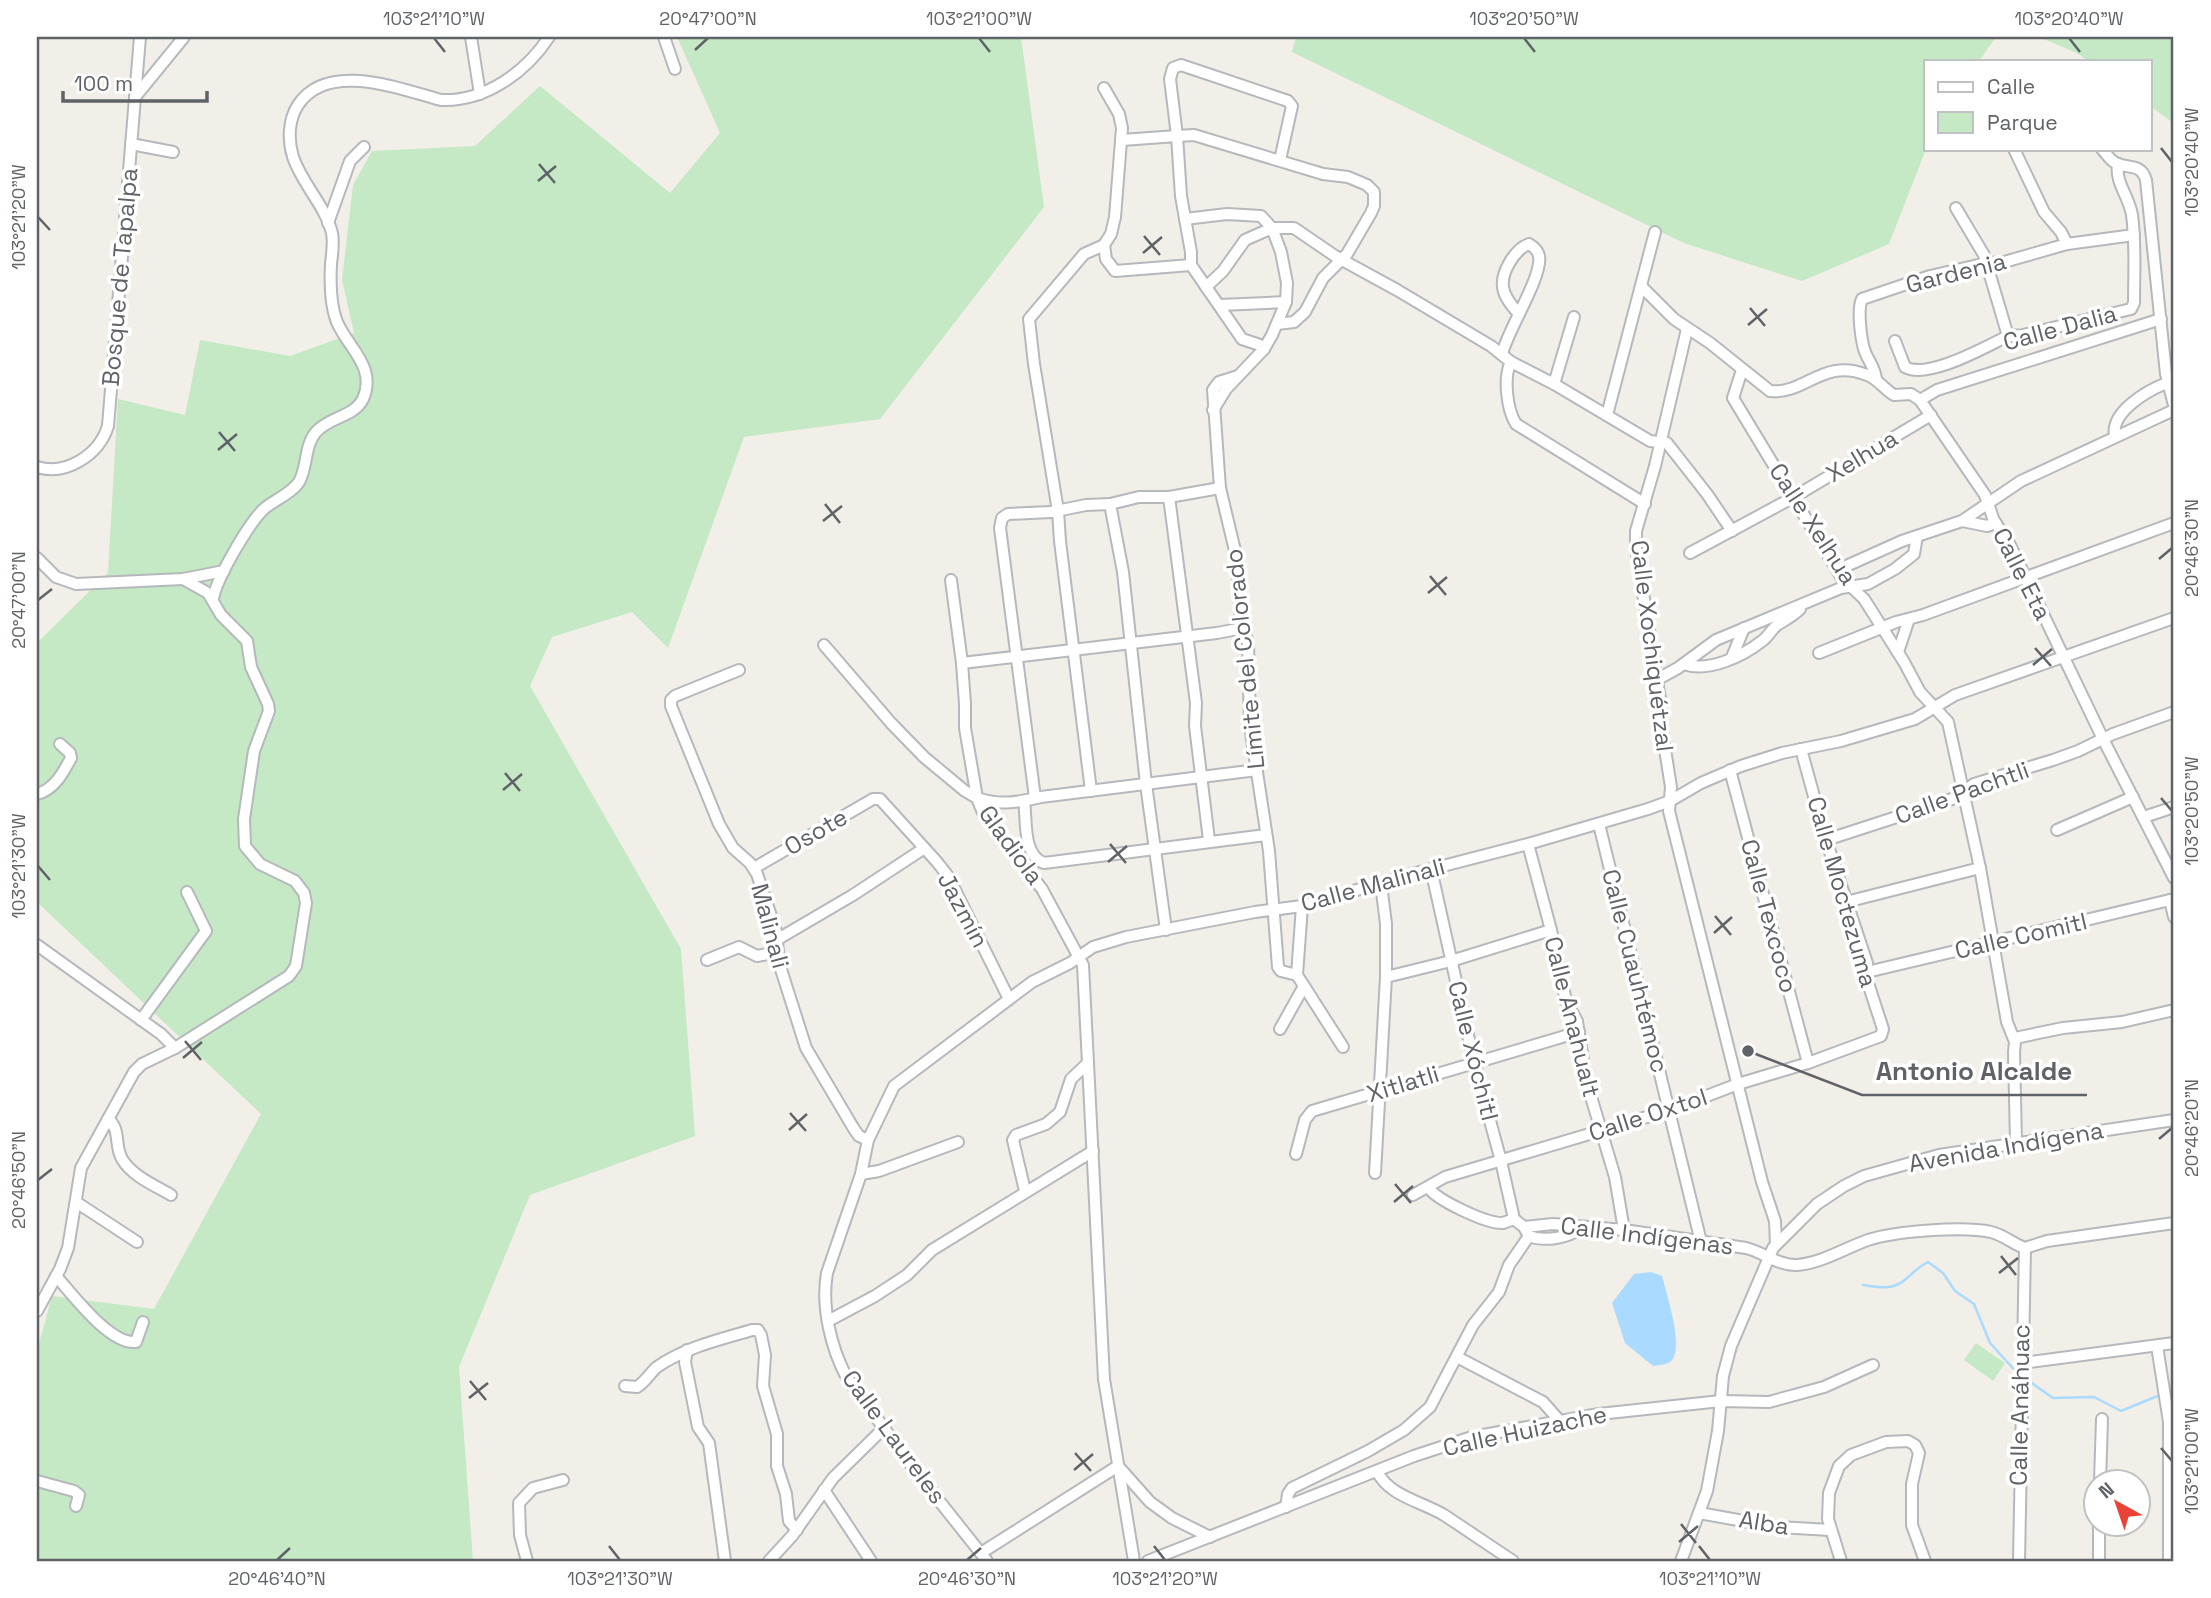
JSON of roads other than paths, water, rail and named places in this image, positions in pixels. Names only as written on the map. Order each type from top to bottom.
[{"type":"street","name":"Bosque de Tapalpa","points":[[37,467],[55,470],[74,464],[98,446],[108,426],[140,37]]},
{"type":"street","points":[[135,97],[184,37]]},
{"type":"street","points":[[471,37],[480,94]]},
{"type":"street","points":[[213,599],[224,571],[256,517],[298,483],[308,446],[316,433],[330,421],[352,412],[363,399],[367,379],[361,358],[343,334],[334,311],[331,280],[334,247],[328,223],[297,167],[291,150],[292,118],[295,109],[309,93],[328,83],[349,80],[441,100],[480,94],[512,76],[534,57],[549,37]]},
{"type":"street","points":[[664,37],[675,69]]},
{"type":"street","points":[[1185,219],[1227,214],[1261,216],[1272,229],[1285,273],[1286,302],[1264,349],[1242,339],[1191,265],[1181,195],[1170,76],[1173,68],[1178,65],[1288,102],[1292,106],[1280,160]]},
{"type":"street","points":[[1091,791],[1058,511],[1029,319],[1084,254],[1104,245],[1111,234],[1115,217],[1122,128],[1119,114],[1104,88]]},
{"type":"street","points":[[1122,140],[1194,135],[1323,174],[1348,177],[1372,190],[1375,196],[1373,209],[1342,260],[1324,278],[1302,316],[1294,322],[1277,324]]},
{"type":"street","points":[[131,144],[173,152]]},
{"type":"street","points":[[328,223],[350,162],[365,147]]},
{"type":"street","points":[[2014,150],[2044,212],[2061,232],[2067,244]]},
{"type":"street","points":[[2103,150],[2118,164],[2138,168],[2146,180],[2161,319],[2174,405]]},
{"type":"street","points":[[2118,164],[2117,179],[2129,200],[2134,235]]},
{"type":"street","points":[[1956,208],[1987,263],[2008,337]]},
{"type":"street","points":[[1206,286],[1223,271],[1242,242],[1272,229],[1298,229],[1342,260],[1397,290],[1511,362],[1555,384],[1650,441],[1671,446],[1732,531]]},
{"type":"street","points":[[1606,415],[1655,232]]},
{"type":"street","name":"Gardenia","points":[[1876,379],[1875,371],[1864,350],[1860,318],[1862,299],[1930,276],[1987,263],[2004,262],[2067,244],[2134,235]]},
{"type":"street","name":"Calle Dalia","points":[[1895,341],[1905,366],[1914,370],[1949,363],[2008,337],[2131,309],[2134,303],[2134,235]]},
{"type":"street","points":[[1502,354],[1518,313],[1530,292],[1540,259],[1536,248],[1529,244],[1521,248],[1515,256],[1503,281],[1505,295],[1518,313]]},
{"type":"street","points":[[1104,245],[1105,259],[1115,271],[1191,265]]},
{"type":"street","points":[[1642,287],[1664,312],[1710,343],[1773,392],[1839,369],[1852,370],[1876,379],[1894,395],[1916,397],[2161,319]]},
{"type":"street","points":[[1220,305],[1286,302]]},
{"type":"street","points":[[1555,384],[1574,317]]},
{"type":"street","name":"Calle Xochiquétzal","points":[[1687,329],[1645,504],[1636,531],[1636,549],[1658,679],[1661,724],[1671,787],[1669,811],[1762,1182],[1775,1221],[1776,1244]]},
{"type":"street","name":"Límite del Colorado","points":[[1264,349],[1238,376],[1215,385],[1212,395],[1220,488],[1237,559],[1243,628],[1248,643],[1250,726],[1266,835],[1278,968],[1297,975]]},
{"type":"street","points":[[1511,362],[1507,376],[1510,408],[1516,424],[1645,504]]},
{"type":"street","name":"Calle Xelhua","points":[[1742,370],[1733,398],[1834,564],[1850,587],[1864,599],[1920,692],[1934,708]]},
{"type":"street","points":[[2115,436],[2115,425],[2123,413],[2169,377]]},
{"type":"street","name":"Calle Eta","points":[[1916,397],[1931,415],[1989,504],[1996,523],[2008,541],[2174,878]]},
{"type":"street","points":[[1834,564],[1844,567],[1917,536],[1962,521],[2021,481],[2174,410]]},
{"type":"street","name":"Xelhua","points":[[1690,553],[1794,497],[1931,415]]},
{"type":"street","points":[[1035,798],[1001,520],[1008,514],[1058,511],[1139,497],[1169,497],[1220,488]]},
{"type":"street","points":[[1169,497],[1196,703],[1195,726],[1209,840]]},
{"type":"street","points":[[1110,504],[1123,572],[1146,784],[1166,930]]},
{"type":"street","points":[[1962,521],[1987,526],[1996,523]]},
{"type":"street","points":[[1818,653],[2174,523]]},
{"type":"street","points":[[1658,679],[1716,640],[1841,588],[1868,584],[1895,569],[1913,554],[1917,536]]},
{"type":"street","points":[[37,558],[56,577],[76,584],[183,579],[224,571]]},
{"type":"street","points":[[37,1311],[70,1243],[81,1168],[137,1068],[175,1048],[292,973],[296,966],[306,903],[304,893],[295,881],[260,864],[245,846],[243,819],[254,751],[269,708],[251,667],[247,641],[222,615],[213,599],[203,589],[183,579]]},
{"type":"street","points":[[951,580],[962,663],[965,728],[977,798],[1003,803],[1024,801],[1257,770]]},
{"type":"street","points":[[1684,664],[1713,664],[1731,657],[1764,640],[1776,626],[1798,612],[1801,605]]},
{"type":"street","name":"Calle Malinali","points":[[868,1140],[894,1086],[1032,982],[1099,945],[1273,909],[1302,906],[1599,824],[1670,801],[1730,770],[1915,719],[1955,695],[2174,618]]},
{"type":"street","points":[[1898,652],[1909,619]]},
{"type":"street","points":[[962,663],[1243,628]]},
{"type":"street","points":[[1731,657],[1744,628]]},
{"type":"street","name":"Gladiola","points":[[824,645],[924,757],[977,798],[984,815],[1042,889],[1079,956]]},
{"type":"street","name":"Malinali","points":[[739,670],[675,696],[671,703],[719,824],[733,848],[754,867],[778,939],[779,963],[809,1056],[854,1129],[859,1136],[868,1140]]},
{"type":"street","points":[[1934,708],[1948,722],[1980,868],[2007,1022],[2015,1038],[2015,1142]]},
{"type":"street","name":"Calle Pachtli","points":[[1826,840],[1955,798],[1973,784],[2053,760],[2174,712]]},
{"type":"street","points":[[37,794],[56,783],[70,761],[70,753],[60,744]]},
{"type":"street","name":"Calle Moctezuma","points":[[1801,749],[1826,840],[1867,964],[1867,980],[1883,1034]]},
{"type":"street","name":"Calle Texcoco","points":[[1730,770],[1808,1063]]},
{"type":"street","points":[[2057,830],[2133,797]]},
{"type":"street","name":"Osote","points":[[754,867],[878,798]]},
{"type":"street","name":"Jazmín","points":[[878,798],[948,876],[1009,999]]},
{"type":"street","points":[[1024,801],[1032,853],[1040,861],[1051,863],[1209,840],[1266,835]]},
{"type":"street","points":[[2144,817],[2174,807]]},
{"type":"street","name":"Calle Cuauhtémoc","points":[[1599,824],[1701,1242]]},
{"type":"street","name":"Calle Anahualt","points":[[1528,844],[1551,930],[1566,1001],[1577,1021],[1586,1080],[1615,1177],[1624,1230]]},
{"type":"street","points":[[778,939],[853,895],[923,849]]},
{"type":"street","points":[[1029,872],[1040,861]]},
{"type":"street","points":[[1846,902],[1980,868]]},
{"type":"street","name":"Calle Xóchitl","points":[[1431,869],[1474,1062],[1514,1219]]},
{"type":"street","points":[[1375,1173],[1387,977],[1386,924],[1381,884]]},
{"type":"street","points":[[141,1020],[205,932],[187,892]]},
{"type":"street","points":[[2172,900],[2174,917]]},
{"type":"street","name":"Calle Comitl","points":[[1867,972],[2172,900]]},
{"type":"street","points":[[1302,906],[1297,975],[1343,1047]]},
{"type":"street","points":[[1387,977],[1451,961],[1551,930]]},
{"type":"street","points":[[37,945],[168,1040],[175,1048]]},
{"type":"street","points":[[707,960],[739,947],[757,956],[778,952]]},
{"type":"street","points":[[1079,956],[1083,971],[1104,1379],[1134,1561]]},
{"type":"street","points":[[1280,1029],[1304,988]]},
{"type":"street","points":[[2015,1038],[2063,1028],[2122,1022],[2174,1010]]},
{"type":"street","name":"Xitlatli","points":[[1296,1154],[1305,1120],[1312,1111],[1579,1032]]},
{"type":"street","name":"Calle Oxtol","points":[[1413,1195],[1445,1177],[1670,1110],[1738,1084],[1879,1038],[1883,1034]]},
{"type":"street","points":[[1026,1191],[1013,1140],[1016,1135],[1046,1124],[1060,1112],[1071,1079],[1088,1063]]},
{"type":"street","points":[[108,1119],[115,1126],[119,1153],[125,1164],[136,1175],[171,1195]]},
{"type":"street","name":"Avenida Indígena","points":[[1681,1561],[1707,1492],[1718,1432],[1723,1376],[1731,1346],[1776,1244],[1817,1204],[1864,1176],[1939,1155],[2174,1120]]},
{"type":"street","name":"Calle Laureles","points":[[868,1140],[861,1174],[827,1273],[824,1290],[828,1321],[842,1369],[917,1473],[984,1557]]},
{"type":"street","points":[[861,1174],[879,1171],[958,1142]]},
{"type":"street","points":[[828,1321],[876,1296],[914,1270],[932,1250],[1093,1151]]},
{"type":"street","points":[[1286,1507],[1287,1494],[1292,1488],[1404,1430],[1433,1403],[1473,1325],[1499,1292],[1509,1265],[1527,1232],[1514,1219],[1498,1222],[1475,1215],[1433,1194],[1428,1187]]},
{"type":"street","points":[[76,1202],[137,1242]]},
{"type":"street","points":[[1769,1256],[1796,1265],[1837,1254],[1871,1239],[1956,1230],[1992,1232],[2025,1248],[2047,1241],[2174,1223]]},
{"type":"street","name":"Calle Indígenas","points":[[1527,1232],[1553,1224],[1624,1230],[1746,1248],[1769,1256]]},
{"type":"street","name":"Calle Anáhuac","points":[[2019,1561],[2025,1248]]},
{"type":"street","points":[[56,1276],[101,1325],[122,1339],[136,1342],[143,1322]]},
{"type":"street","points":[[625,1386],[637,1387],[650,1377],[656,1368],[687,1350],[752,1330],[760,1332],[765,1355],[763,1386],[777,1434],[777,1466],[786,1494],[789,1521],[797,1530]]},
{"type":"street","points":[[2023,1363],[2174,1343]]},
{"type":"street","points":[[2157,1346],[2169,1422],[2169,1561]]},
{"type":"street","points":[[687,1350],[685,1362],[698,1427],[709,1443],[725,1561]]},
{"type":"street","points":[[1457,1357],[1543,1402],[1559,1420]]},
{"type":"street","name":"Calle Huizache","points":[[1149,1561],[1377,1471],[1472,1437],[1559,1420],[1721,1401],[1775,1401],[1824,1387],[1873,1365]]},
{"type":"street","points":[[2101,1468],[2102,1419]]},
{"type":"street","points":[[769,1561],[797,1530],[824,1490],[885,1427]]},
{"type":"street","points":[[1841,1561],[1830,1530],[1829,1493],[1839,1466],[1851,1455],[1886,1442],[1908,1441],[1915,1445],[1919,1453],[1912,1484],[1912,1525],[1925,1561]]},
{"type":"street","points":[[1118,1466],[1150,1502],[1172,1518],[1210,1537]]},
{"type":"street","points":[[984,1557],[1118,1466]]},
{"type":"street","points":[[1377,1471],[1381,1479],[1397,1491],[1443,1515],[1513,1561]]},
{"type":"street","points":[[527,1561],[519,1529],[519,1503],[533,1488],[563,1480]]},
{"type":"street","points":[[37,1481],[74,1491],[79,1495],[76,1506]]},
{"type":"street","points":[[824,1490],[871,1561]]},
{"type":"street","name":"Alba","points":[[1699,1513],[1750,1520],[1777,1527],[1830,1530]]},
{"type":"street","points":[[2099,1538],[2099,1561]]},
{"type":"water","points":[[1651,1272],[1662,1276],[1676,1335],[1674,1356],[1670,1362],[1653,1366],[1625,1343],[1612,1303],[1634,1274]]},
{"type":"waterway","points":[[1863,1285],[1896,1285],[1928,1262],[1943,1273],[1955,1291],[1974,1304],[1990,1343],[2020,1376]]},
{"type":"waterway","points":[[2026,1379],[2053,1398],[2094,1397],[2121,1411],[2160,1395]]},
{"type":"waterway","points":[[2167,1392],[2174,1389]]},
{"type":"place","name":"Antonio Alcalde","points":[[1748,1051]]}]
